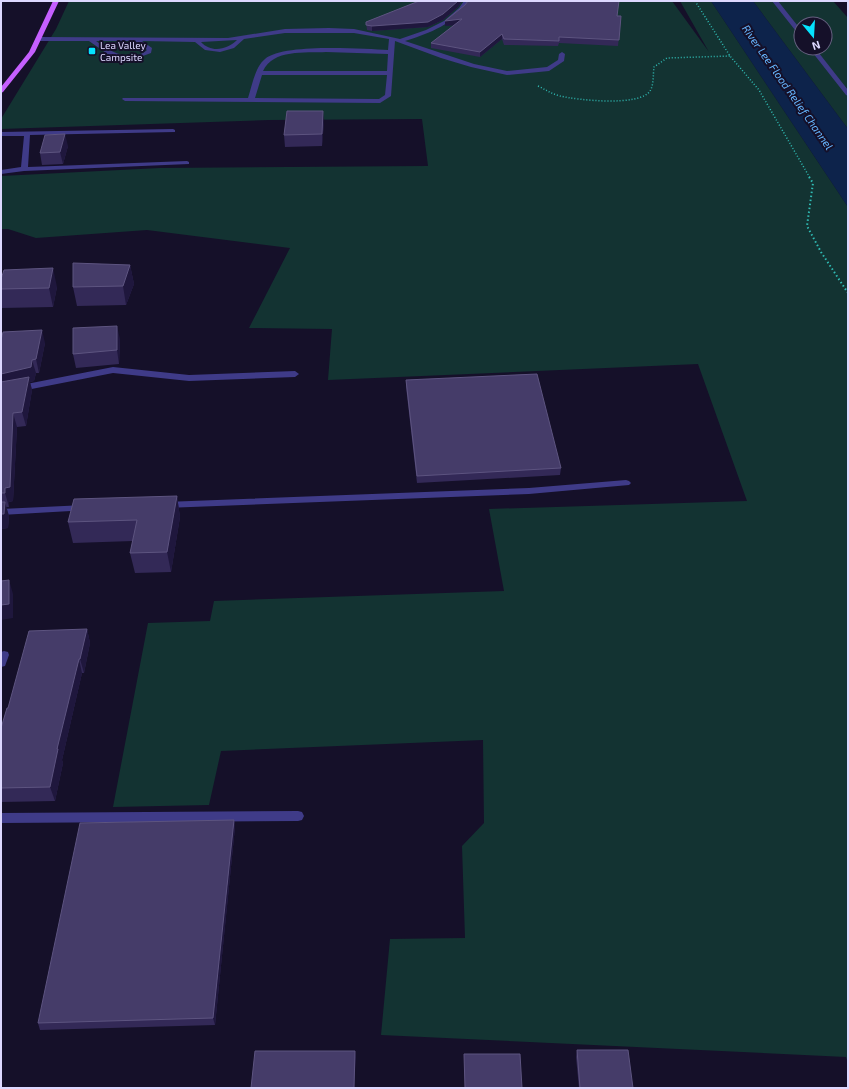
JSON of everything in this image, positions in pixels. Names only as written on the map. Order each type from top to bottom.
[{"type":"main road","points":[[1,92],[32,52],[56,1]]},
{"type":"lane","points":[[399,40],[425,33],[447,22],[467,1]]},
{"type":"lane","points":[[776,1],[793,23]]},
{"type":"lane","points":[[38,39],[228,40],[285,32],[329,30],[354,31],[392,38],[442,57],[473,66],[507,73],[549,69],[561,61],[562,54]]},
{"type":"lane","points":[[197,40],[204,48],[217,50],[233,47],[242,38]]},
{"type":"lane","points":[[124,99],[380,102],[388,96],[392,38]]},
{"type":"lane","points":[[90,39],[107,52],[121,58],[131,58],[149,52],[150,49],[137,40]]},
{"type":"lane","points":[[251,100],[267,60],[282,54],[317,51],[391,52]]},
{"type":"lane","points":[[818,56],[848,94]]},
{"type":"lane","points":[[261,72],[390,73]]},
{"type":"lane","points":[[1,134],[174,131]]},
{"type":"lane","points":[[24,169],[27,134]]},
{"type":"lane","points":[[1,172],[24,169],[187,163]]},
{"type":"lane","points":[[1,392],[113,370],[188,378],[295,374]]},
{"type":"lane","points":[[154,506],[529,491],[626,483]]},
{"type":"lane","points":[[1,512],[98,508]]},
{"type":"lane","points":[[1,818],[298,816]]},
{"type":"path","points":[[695,1],[730,56],[759,90],[813,183],[807,226],[821,252],[848,293]]},
{"type":"path","points":[[520,72],[534,84],[552,94],[577,99],[622,100],[640,98],[649,92],[652,85],[654,67],[667,58],[730,56]]},
{"type":"green space","points":[[69,1],[672,1],[709,52],[680,1],[711,1],[848,207],[848,1063],[846,1057],[381,1035],[390,939],[465,938],[462,846],[484,823],[483,740],[221,751],[209,805],[113,807],[148,623],[210,621],[214,601],[504,591],[489,509],[747,501],[698,364],[328,380],[332,329],[249,328],[290,248],[147,230],[36,238],[8,229],[1,229],[1,176],[160,168],[428,166],[422,119],[269,120],[1,129],[1,119],[56,29]]},
{"type":"green space","points":[[753,1],[833,1],[848,18],[848,129],[794,56],[833,56],[833,16],[793,16],[793,55]]},
{"type":"water","name":"River Lee Flood Relief Channel","points":[[711,1],[753,1],[848,129],[848,207]]},
{"type":"building","points":[[419,1],[458,1],[443,14],[428,22],[372,26],[366,25],[366,22]]},
{"type":"building","points":[[468,1],[619,1],[617,16],[621,16],[619,40],[559,37],[559,41],[504,39],[502,34],[480,52],[431,43],[462,19],[445,21]]},
{"type":"building","points":[[287,111],[323,111],[322,134],[284,135]]},
{"type":"building","points":[[65,134],[60,152],[40,153],[45,135]]},
{"type":"building","points":[[73,263],[130,265],[123,286],[73,287]]},
{"type":"building","points":[[53,268],[49,288],[1,289],[1,279],[4,270]]},
{"type":"building","points":[[117,326],[117,350],[73,354],[73,328]]},
{"type":"building","points":[[42,330],[36,359],[32,360],[31,367],[1,374],[1,340],[3,332]]},
{"type":"building","points":[[537,374],[561,468],[417,476],[406,380]]},
{"type":"building","points":[[29,377],[22,412],[13,413],[10,487],[5,488],[5,493],[1,493],[1,382]]},
{"type":"building","points":[[177,496],[167,552],[130,553],[137,520],[68,522],[74,499]]},
{"type":"building","points":[[1,502],[5,502],[4,514],[1,514]]},
{"type":"building","points":[[9,580],[9,604],[1,605],[1,581]]},
{"type":"building","points":[[87,629],[57,749],[50,787],[1,788],[1,728],[29,631]]},
{"type":"building","points":[[234,820],[213,1018],[38,1023],[80,823]]},
{"type":"building","points":[[577,1050],[628,1050],[633,1088],[580,1088]]},
{"type":"building","points":[[255,1051],[355,1051],[354,1088],[251,1088]]},
{"type":"building","points":[[464,1054],[520,1054],[522,1088],[465,1088]]},
{"type":"place","name":"Lea Valley Campsite","points":[[92,51]]}]
